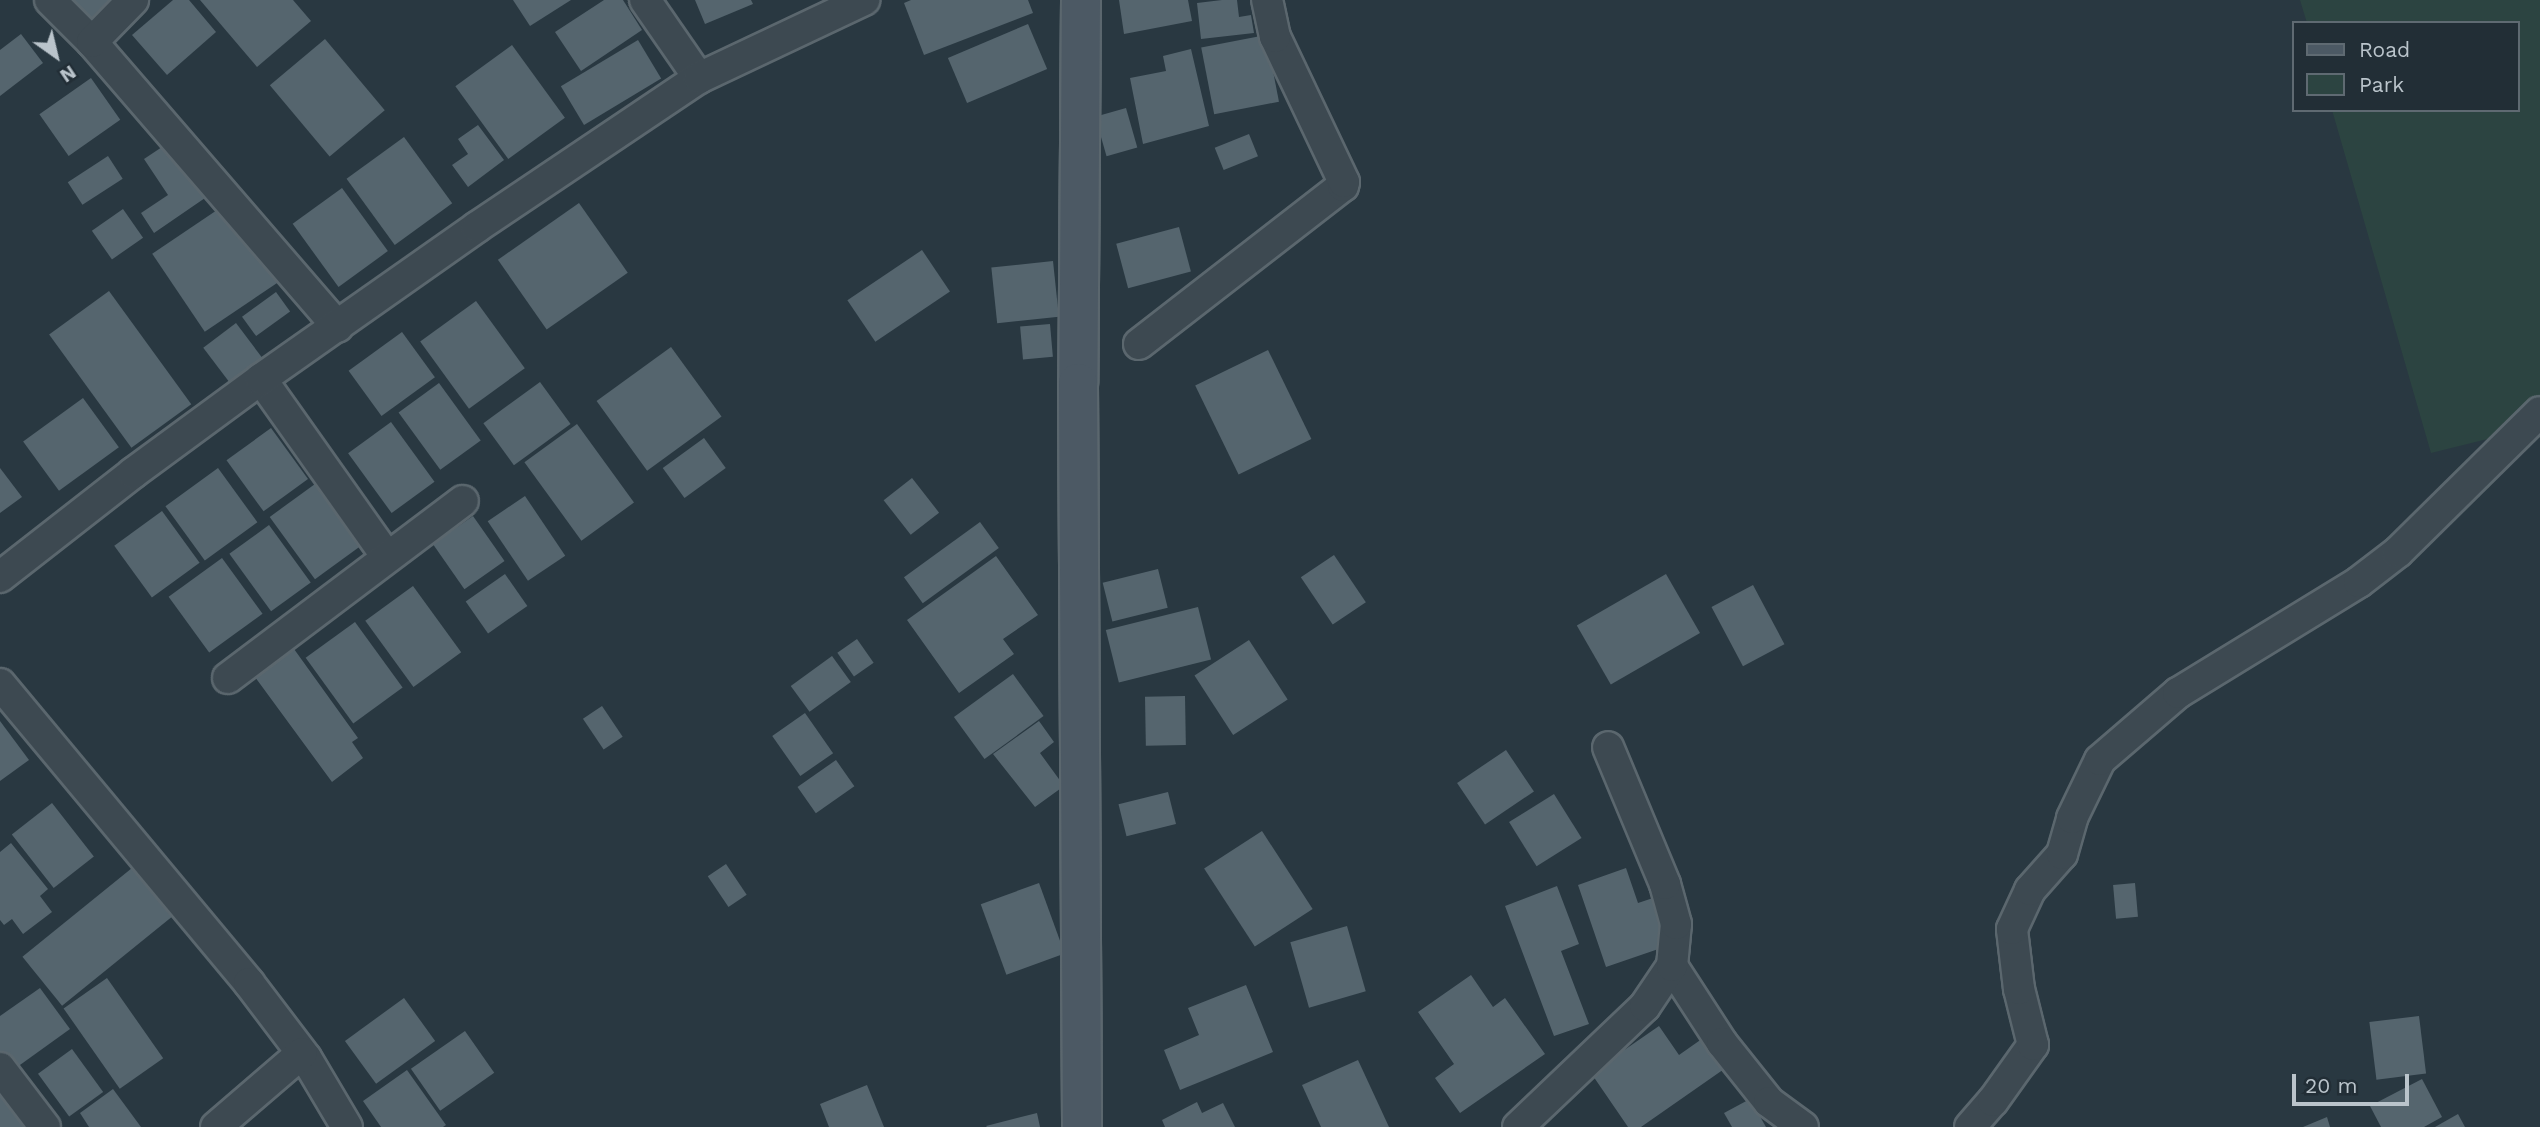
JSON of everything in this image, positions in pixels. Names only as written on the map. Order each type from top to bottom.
[{"type":"street","points":[[50,0],[92,41],[338,327]]},
{"type":"street","points":[[92,41],[133,0]]},
{"type":"street","points":[[645,0],[699,78]]},
{"type":"street","points":[[0,577],[133,472],[261,379],[477,228],[699,78],[864,0]]},
{"type":"street","points":[[1081,0],[1078,383],[1082,1127]]},
{"type":"street","points":[[1139,344],[1343,186],[1344,181],[1275,37],[1267,0]]},
{"type":"street","points":[[261,379],[387,557]]},
{"type":"street","points":[[1970,1127],[1993,1101],[2033,1045],[2019,989],[2012,929],[2030,890],[2062,854],[2072,818],[2100,760],[2178,693],[2359,582],[2398,552],[2540,412]]},
{"type":"street","points":[[228,678],[463,501]]},
{"type":"street","points":[[0,684],[249,983],[302,1053],[347,1127]]},
{"type":"street","points":[[1518,1127],[1645,1006],[1672,965],[1676,924],[1665,884],[1608,747]]},
{"type":"street","points":[[1672,965],[1722,1043],[1769,1102],[1803,1127]]},
{"type":"street","points":[[216,1127],[302,1053]]},
{"type":"street","points":[[0,1068],[45,1127]]},
{"type":"green space","points":[[2300,0],[2540,0],[2540,426],[2431,453],[2333,112],[2519,112],[2519,21],[2306,21]]},
{"type":"building","points":[[70,0],[109,0],[90,19]]},
{"type":"building","points":[[173,0],[189,0],[216,32],[167,75],[132,35]]},
{"type":"building","points":[[200,0],[293,0],[311,21],[257,67]]},
{"type":"building","points":[[513,0],[571,0],[530,26]]},
{"type":"building","points":[[604,0],[623,0],[642,30],[581,71],[555,32]]},
{"type":"building","points":[[695,0],[751,0],[753,4],[705,24]]},
{"type":"building","points":[[911,0],[1028,0],[1033,13],[924,55],[904,3]]},
{"type":"building","points":[[1119,0],[1188,0],[1192,21],[1124,34]]},
{"type":"building","points":[[1237,0],[1239,17],[1251,15],[1254,33],[1201,39],[1197,3]]},
{"type":"building","points":[[1028,24],[1047,69],[967,103],[948,58]]},
{"type":"building","points":[[21,34],[43,63],[0,96],[0,50]]},
{"type":"building","points":[[1266,35],[1279,102],[1214,114],[1201,48]]},
{"type":"building","points":[[325,39],[385,110],[330,157],[270,85]]},
{"type":"building","points":[[638,40],[661,79],[584,125],[561,86]]},
{"type":"building","points":[[512,45],[565,118],[508,159],[455,86]]},
{"type":"building","points":[[1191,49],[1209,126],[1143,144],[1130,78],[1166,71],[1163,56]]},
{"type":"building","points":[[91,78],[120,120],[69,156],[39,114]]},
{"type":"building","points":[[1126,108],[1137,147],[1107,156],[1095,117]]},
{"type":"building","points":[[478,125],[504,160],[468,187],[452,165],[468,154],[458,139]]},
{"type":"building","points":[[1249,134],[1258,156],[1224,170],[1215,148]]},
{"type":"building","points":[[404,137],[452,203],[395,245],[347,179]]},
{"type":"building","points":[[168,143],[205,198],[154,233],[141,213],[168,195],[144,159]]},
{"type":"building","points":[[108,156],[123,179],[82,205],[68,182]]},
{"type":"building","points":[[342,188],[388,251],[338,287],[293,224]]},
{"type":"building","points":[[579,203],[628,273],[547,329],[498,260]]},
{"type":"building","points":[[226,204],[279,282],[205,332],[152,254]]},
{"type":"building","points":[[123,209],[143,238],[112,259],[92,231]]},
{"type":"building","points":[[1179,227],[1191,271],[1128,288],[1116,244]]},
{"type":"building","points":[[922,250],[950,291],[875,342],[847,300]]},
{"type":"building","points":[[1053,261],[1059,317],[997,323],[991,267]]},
{"type":"building","points":[[109,291],[191,404],[131,448],[49,334]]},
{"type":"building","points":[[276,292],[290,311],[256,336],[242,317]]},
{"type":"building","points":[[476,301],[525,368],[469,409],[420,342]]},
{"type":"building","points":[[236,323],[263,359],[230,384],[203,348]]},
{"type":"building","points":[[1050,324],[1053,357],[1023,359],[1020,327]]},
{"type":"building","points":[[402,332],[435,377],[382,416],[349,371]]},
{"type":"building","points":[[671,347],[722,417],[647,471],[597,401]]},
{"type":"building","points":[[1268,350],[1311,439],[1239,474],[1195,386]]},
{"type":"building","points":[[540,382],[571,424],[514,465],[483,423]]},
{"type":"building","points":[[439,383],[481,440],[440,470],[399,412]]},
{"type":"building","points":[[83,398],[119,447],[59,491],[23,441]]},
{"type":"building","points":[[391,422],[434,482],[392,513],[348,453]]},
{"type":"building","points":[[577,424],[634,502],[581,541],[524,462]]},
{"type":"building","points":[[271,428],[308,479],[264,511],[227,460]]},
{"type":"building","points":[[704,438],[726,468],[684,498],[663,468]]},
{"type":"building","points":[[0,468],[22,497],[0,513]]},
{"type":"building","points":[[218,468],[257,522],[205,560],[165,506]]},
{"type":"building","points":[[912,478],[939,513],[911,535],[884,500]]},
{"type":"building","points":[[315,484],[360,546],[315,579],[270,517]]},
{"type":"building","points":[[525,496],[565,556],[528,581],[488,521]]},
{"type":"building","points":[[162,511],[200,563],[152,597],[114,546]]},
{"type":"building","points":[[473,516],[505,561],[464,589],[433,544]]},
{"type":"building","points":[[980,522],[999,548],[923,603],[904,577]]},
{"type":"building","points":[[269,525],[311,582],[271,611],[229,554]]},
{"type":"building","points":[[1334,555],[1366,602],[1333,625],[1301,577]]},
{"type":"building","points":[[996,556],[1038,615],[1003,639],[1014,654],[959,693],[907,620]]},
{"type":"building","points":[[222,558],[263,614],[209,653],[169,597]]},
{"type":"building","points":[[1158,569],[1168,608],[1112,622],[1103,583]]},
{"type":"building","points":[[505,574],[527,606],[488,633],[466,602]]},
{"type":"building","points":[[1666,574],[1700,633],[1611,684],[1577,626]]},
{"type":"building","points":[[1753,585],[1784,644],[1743,666],[1712,607]]},
{"type":"building","points":[[413,586],[461,652],[413,687],[365,621]]},
{"type":"building","points":[[1198,607],[1211,659],[1119,682],[1106,630]]},
{"type":"building","points":[[355,622],[403,688],[353,723],[306,658]]},
{"type":"building","points":[[857,639],[874,663],[854,677],[837,653]]},
{"type":"building","points":[[1249,640],[1288,700],[1233,735],[1194,675]]},
{"type":"building","points":[[294,649],[358,738],[352,742],[363,758],[332,782],[255,677]]},
{"type":"building","points":[[832,656],[851,682],[810,712],[791,686]]},
{"type":"building","points":[[1013,674],[1044,716],[985,759],[954,717]]},
{"type":"building","points":[[1185,696],[1186,745],[1146,746],[1145,697]]},
{"type":"building","points":[[602,706],[623,737],[604,750],[583,719]]},
{"type":"building","points":[[805,713],[833,753],[800,776],[772,736]]},
{"type":"building","points":[[0,721],[29,760],[0,781]]},
{"type":"building","points":[[1039,721],[1054,742],[1040,753],[1064,786],[1035,807],[993,754]]},
{"type":"building","points":[[1506,750],[1534,791],[1485,824],[1457,783]]},
{"type":"building","points":[[836,760],[854,786],[816,813],[797,787]]},
{"type":"building","points":[[1168,792],[1176,824],[1126,836],[1119,804]]},
{"type":"building","points":[[1554,794],[1582,838],[1537,866],[1509,822]]},
{"type":"building","points":[[52,803],[94,857],[54,888],[12,834]]},
{"type":"building","points":[[1262,831],[1313,909],[1255,947],[1204,869]]},
{"type":"building","points":[[11,843],[48,889],[40,896],[52,912],[23,934],[12,919],[4,925],[0,920],[0,852]]},
{"type":"building","points":[[726,864],[747,895],[728,907],[708,876]]},
{"type":"building","points":[[132,868],[172,917],[62,1006],[22,957]]},
{"type":"building","points":[[1626,868],[1638,903],[1656,897],[1673,944],[1606,967],[1578,885]]},
{"type":"building","points":[[1039,883],[1065,953],[1006,975],[981,904]]},
{"type":"building","points":[[2135,883],[2138,917],[2116,919],[2113,885]]},
{"type":"building","points":[[1557,886],[1579,944],[1561,951],[1589,1024],[1554,1036],[1505,906]]},
{"type":"building","points":[[1347,926],[1366,991],[1309,1008],[1290,942]]},
{"type":"building","points":[[1471,975],[1493,1007],[1505,998],[1545,1054],[1460,1113],[1435,1078],[1454,1064],[1418,1012]]},
{"type":"building","points":[[107,978],[163,1058],[120,1089],[64,1008]]},
{"type":"building","points":[[1246,985],[1273,1052],[1180,1090],[1164,1050],[1199,1035],[1188,1008]]},
{"type":"building","points":[[40,988],[70,1029],[13,1070],[0,1052],[0,1016]]},
{"type":"building","points":[[404,998],[435,1041],[376,1084],[345,1041]]},
{"type":"building","points":[[2419,1016],[2426,1074],[2376,1080],[2369,1022]]},
{"type":"building","points":[[1659,1026],[1679,1055],[1706,1036],[1727,1067],[1641,1127],[1628,1127],[1591,1073]]},
{"type":"building","points":[[465,1031],[494,1073],[440,1111],[411,1069]]},
{"type":"building","points":[[72,1049],[103,1092],[69,1117],[38,1074]]},
{"type":"building","points":[[1358,1060],[1389,1127],[1321,1127],[1302,1085]]},
{"type":"building","points":[[407,1070],[446,1125],[381,1127],[363,1101]]},
{"type":"building","points":[[2422,1079],[2442,1117],[2424,1127],[2381,1127],[2370,1106]]},
{"type":"building","points":[[867,1085],[884,1127],[829,1127],[820,1104]]},
{"type":"building","points":[[0,1088],[25,1127],[0,1127]]},
{"type":"building","points":[[113,1089],[141,1127],[89,1127],[80,1113]]},
{"type":"building","points":[[1750,1099],[1766,1127],[1732,1127],[1724,1113]]},
{"type":"building","points":[[1197,1102],[1202,1113],[1223,1103],[1235,1127],[1165,1127],[1162,1120]]},
{"type":"building","points":[[1037,1113],[1040,1127],[986,1126]]},
{"type":"building","points":[[2458,1114],[2465,1127],[2435,1127]]},
{"type":"building","points":[[2327,1117],[2330,1127],[2303,1127]]}]
